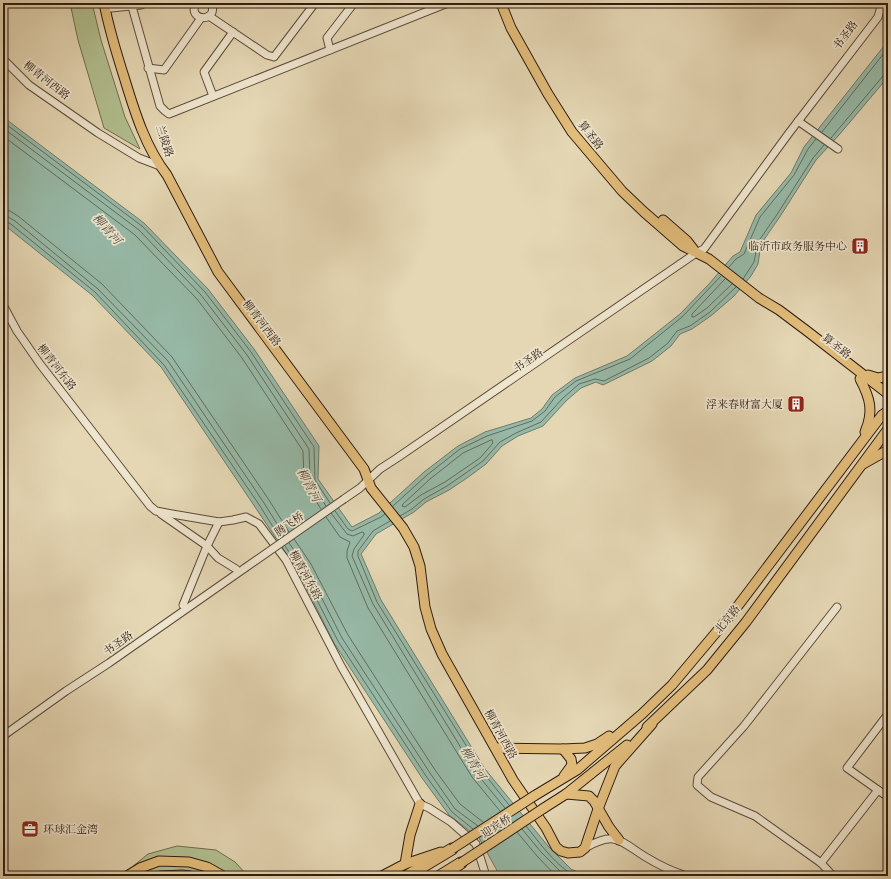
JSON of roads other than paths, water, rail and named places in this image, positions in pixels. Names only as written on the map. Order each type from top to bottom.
[{"type":"highway","points":[[408,876],[452,849]]},
{"type":"highway","points":[[444,876],[461,863]]},
{"type":"main road","name":"算圣路","points":[[501,3],[511,28],[524,53],[572,132],[627,196],[683,246],[709,259],[715,267],[758,300],[802,326],[888,399]]},
{"type":"main road","name":"算圣路","points":[[507,3],[516,26],[553,91],[577,129],[626,187],[687,241],[696,253]]},
{"type":"main road","name":"兰陵路","points":[[108,5],[116,51],[134,111],[149,146],[160,166]]},
{"type":"main road","name":"柳青河西路","points":[[160,166],[162,178],[212,275],[354,467],[374,486],[379,497],[403,528],[414,547],[420,566],[425,607],[431,628],[442,654],[513,780],[546,828],[556,847],[568,854],[580,852],[585,848]]},
{"type":"main road","name":"算圣路","points":[[861,376],[888,394]]},
{"type":"main road","points":[[860,444],[869,422],[870,407],[868,394],[861,376],[878,378],[888,376]]},
{"type":"main road","name":"北京路","points":[[534,796],[577,770],[642,714],[672,685],[734,611],[882,415],[888,411]]},
{"type":"main road","name":"北京路","points":[[544,808],[566,794],[652,724],[707,670],[736,634],[888,428]]},
{"type":"main road","points":[[860,466],[888,450]]},
{"type":"main road","points":[[496,748],[585,748],[597,744],[642,714]]},
{"type":"main road","points":[[585,848],[615,766],[652,724]]},
{"type":"main road","points":[[562,779],[572,765],[571,759],[563,749]]},
{"type":"main road","points":[[566,794],[589,796],[594,801],[609,827],[619,840]]},
{"type":"main road","name":"迎宾桥","points":[[382,876],[405,864],[452,849],[534,796]]},
{"type":"main road","points":[[405,864],[413,821],[420,804]]},
{"type":"main road","name":"迎宾桥","points":[[461,863],[544,808]]},
{"type":"main road","points":[[407,850],[413,858],[423,858]]},
{"type":"main road","points":[[127,876],[140,868],[159,861],[189,862],[207,867],[223,876]]},
{"type":"main road","points":[[160,876],[190,876]]},
{"type":"street","points":[[108,5],[141,5],[145,3]]},
{"type":"street","points":[[196,3],[194,11],[195,14],[201,18]]},
{"type":"street","points":[[209,16],[212,10],[211,3]]},
{"type":"street","points":[[148,68],[164,70],[201,18],[209,16],[267,55],[274,57],[315,3]]},
{"type":"street","points":[[330,50],[327,38],[354,3]]},
{"type":"street","points":[[131,4],[160,106],[169,114],[448,3]]},
{"type":"street","points":[[882,3],[888,4]]},
{"type":"street","points":[[882,3],[888,8]]},
{"type":"street","name":"书圣路","points":[[696,253],[780,137],[882,3]]},
{"type":"street","name":"书圣路","points":[[343,498],[360,488],[380,469],[696,253],[704,250],[798,121],[878,17],[882,3]]},
{"type":"street","points":[[213,96],[204,72],[233,32]]},
{"type":"street","name":"柳青河西路","points":[[3,59],[29,85],[98,133],[139,158],[160,166]]},
{"type":"street","points":[[798,121],[837,148]]},
{"type":"street","name":"柳青河东路","points":[[3,305],[16,331],[40,364],[136,490],[150,506],[156,511],[219,522],[246,517],[259,524],[286,560],[341,666],[420,804]]},
{"type":"street","name":"腾飞桥","points":[[244,566],[343,498]]},
{"type":"street","points":[[156,511],[207,546],[218,558],[236,569]]},
{"type":"street","points":[[183,605],[207,546],[219,522]]},
{"type":"street","name":"书圣路","points":[[3,731],[183,605],[236,569],[244,566]]},
{"type":"street","name":"书圣路","points":[[3,736],[66,691],[109,663],[244,566]]},
{"type":"street","points":[[833,876],[821,863],[755,816],[711,796],[697,785],[698,777],[744,726],[837,607]]},
{"type":"street","points":[[888,714],[847,768],[888,797]]},
{"type":"street","points":[[821,863],[878,790]]},
{"type":"street","points":[[420,804],[451,822],[476,844],[486,876]]},
{"type":"street","name":"柳青河西路","points":[[585,848],[602,840],[619,840]]},
{"type":"street","points":[[619,840],[645,857],[677,873],[687,876]]},
{"type":"water","name":"柳青河","points":[[888,41],[888,77],[816,160],[761,244],[758,264],[751,276],[734,296],[712,315],[692,329],[680,334],[671,346],[652,361],[603,385],[596,382],[581,388],[566,401],[543,426],[518,436],[502,446],[486,464],[467,478],[376,534],[361,554],[381,600],[485,769],[548,846],[571,869],[586,876],[500,876],[479,838],[449,815],[422,778],[334,643],[298,571],[161,367],[92,295],[3,224],[3,117],[144,223],[208,289],[254,349],[319,446],[318,479],[352,527],[379,513],[424,472],[458,446],[485,432],[531,418],[542,409],[552,395],[575,378],[627,356],[680,314],[733,256],[740,252],[756,215],[791,173],[804,147]]},
{"type":"place","name":"临沂市政务服务中心","points":[[860,246]]},
{"type":"place","name":"浮来春财富大厦","points":[[796,404]]},
{"type":"place","name":"环球汇金湾","points":[[30,829]]}]
